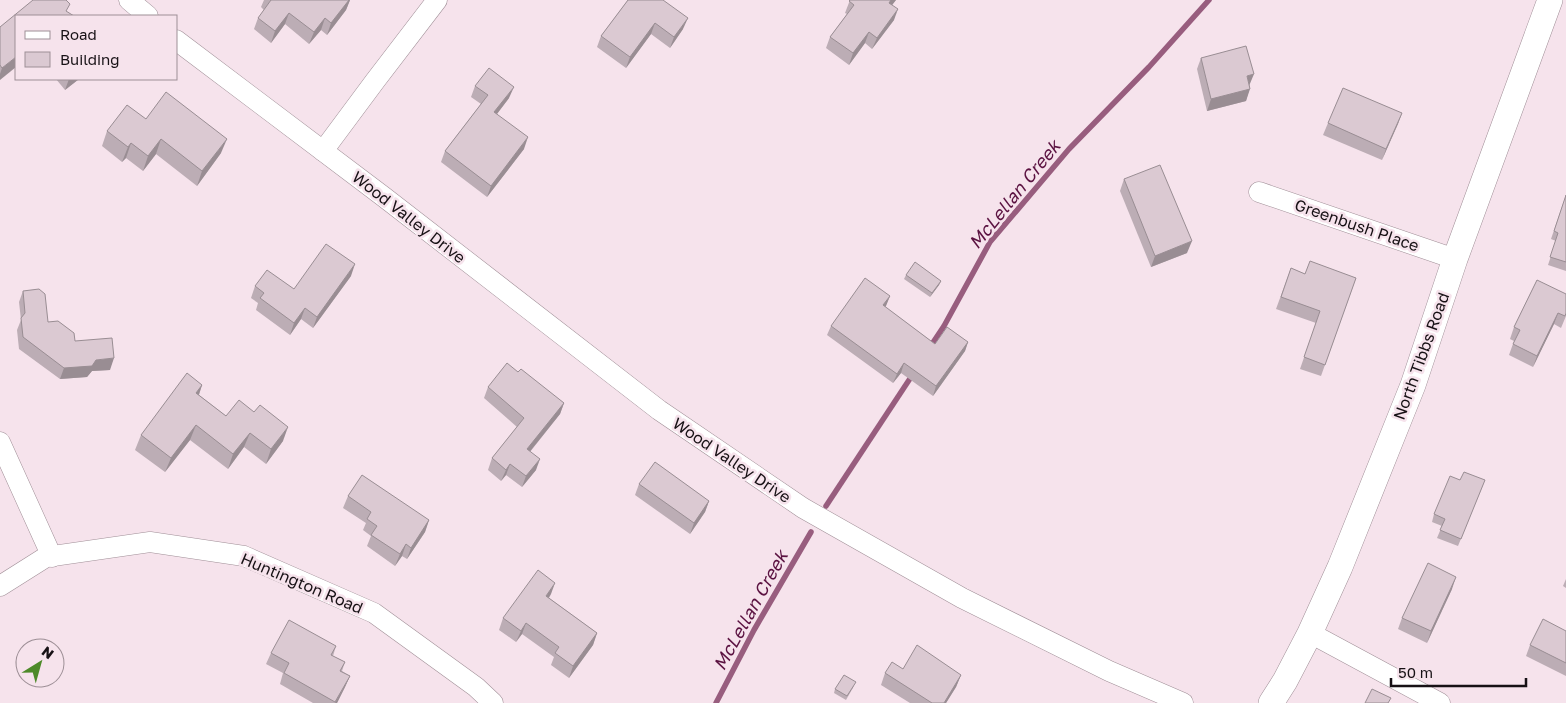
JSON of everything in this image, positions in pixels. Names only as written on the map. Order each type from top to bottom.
[{"type":"street","points":[[129,0],[147,15]]},
{"type":"street","points":[[324,151],[375,80],[437,0]]},
{"type":"street","name":"North Tibbs Road","points":[[1271,703],[1286,681],[1340,567],[1413,385],[1455,259],[1550,0]]},
{"type":"street","name":"Wood Valley Drive","points":[[178,42],[324,151],[659,410],[803,508],[962,598],[1109,671],[1183,703]]},
{"type":"street","name":"Greenbush Place","points":[[1260,192],[1455,259]]},
{"type":"street","points":[[0,442],[52,557]]},
{"type":"street","name":"Huntington Road","points":[[0,586],[46,557],[150,542],[244,556],[374,613],[476,687],[493,703]]},
{"type":"street","points":[[1310,633],[1440,703]]},
{"type":"building","points":[[33,0],[66,0],[70,4],[66,11],[72,15],[15,15],[15,58],[2,68],[0,65],[0,27]]},
{"type":"building","points":[[271,0],[349,0],[331,23],[325,18],[314,32],[289,13],[275,31],[258,18]]},
{"type":"building","points":[[628,0],[663,0],[688,18],[674,37],[655,23],[630,57],[601,36]]},
{"type":"building","points":[[850,0],[891,0],[889,3],[898,9],[877,38],[869,32],[853,53],[830,37],[854,5]]},
{"type":"building","points":[[1246,46],[1254,74],[1247,76],[1250,89],[1211,99],[1201,58]]},
{"type":"building","points":[[489,68],[514,87],[494,112],[528,137],[491,186],[445,151],[488,95],[475,86]]},
{"type":"building","points":[[1343,88],[1402,113],[1386,149],[1328,123]]},
{"type":"building","points":[[166,92],[227,139],[202,171],[161,139],[148,156],[131,143],[128,147],[107,131],[127,105],[146,119]]},
{"type":"building","points":[[1160,165],[1192,241],[1155,256],[1124,179]]},
{"type":"building","points":[[1566,195],[1566,262],[1550,257],[1558,233],[1554,231]]},
{"type":"building","points":[[326,244],[355,264],[317,317],[305,308],[294,323],[260,298],[264,293],[255,286],[267,270],[294,289]]},
{"type":"building","points":[[1310,261],[1356,278],[1325,365],[1304,357],[1320,311],[1281,297],[1291,268],[1305,274]]},
{"type":"building","points":[[915,262],[941,281],[932,293],[906,275]]},
{"type":"building","points":[[865,278],[890,296],[883,305],[935,344],[947,327],[968,342],[936,386],[904,363],[897,374],[831,326]]},
{"type":"building","points":[[1537,280],[1566,294],[1566,313],[1565,316],[1558,313],[1537,356],[1513,344],[1520,330],[1514,327]]},
{"type":"building","points":[[39,289],[45,294],[48,322],[58,321],[74,333],[75,341],[112,338],[114,358],[96,360],[92,366],[64,368],[23,337],[21,318],[25,313],[23,291]]},
{"type":"building","points":[[507,363],[518,372],[521,369],[564,403],[527,449],[540,459],[526,476],[510,464],[506,470],[492,458],[524,418],[488,387]]},
{"type":"building","points":[[187,373],[202,385],[196,393],[226,416],[239,400],[254,412],[260,405],[288,427],[271,449],[250,433],[233,454],[196,425],[171,458],[141,435]]},
{"type":"building","points":[[655,462],[709,501],[694,523],[639,484]]},
{"type":"building","points":[[1464,472],[1485,480],[1461,539],[1440,530],[1445,519],[1434,514],[1450,476],[1460,480]]},
{"type":"building","points":[[362,475],[429,520],[411,548],[406,544],[400,554],[371,535],[377,526],[367,519],[371,512],[348,496]]},
{"type":"building","points":[[1428,563],[1456,577],[1431,631],[1402,618]]},
{"type":"building","points":[[538,570],[555,583],[546,596],[597,633],[573,666],[555,653],[559,647],[526,623],[521,631],[503,618]]},
{"type":"building","points":[[1543,619],[1566,631],[1566,663],[1530,645]]},
{"type":"building","points":[[289,620],[336,646],[331,655],[345,662],[340,671],[350,676],[335,702],[284,673],[289,663],[271,653]]},
{"type":"building","points":[[917,645],[961,675],[944,703],[932,703],[885,673],[892,662],[903,669]]},
{"type":"building","points":[[844,675],[856,682],[847,696],[835,689]]},
{"type":"building","points":[[1372,689],[1391,698],[1388,703],[1365,703]]},
{"type":"waterway","name":"McLellan Creek","points":[[930,347],[944,326],[990,242],[1069,149],[1149,67],[1209,0]]},
{"type":"waterway","name":"McLellan Creek","points":[[826,506],[913,374]]},
{"type":"waterway","name":"McLellan Creek","points":[[716,703],[754,630],[811,532]]}]
